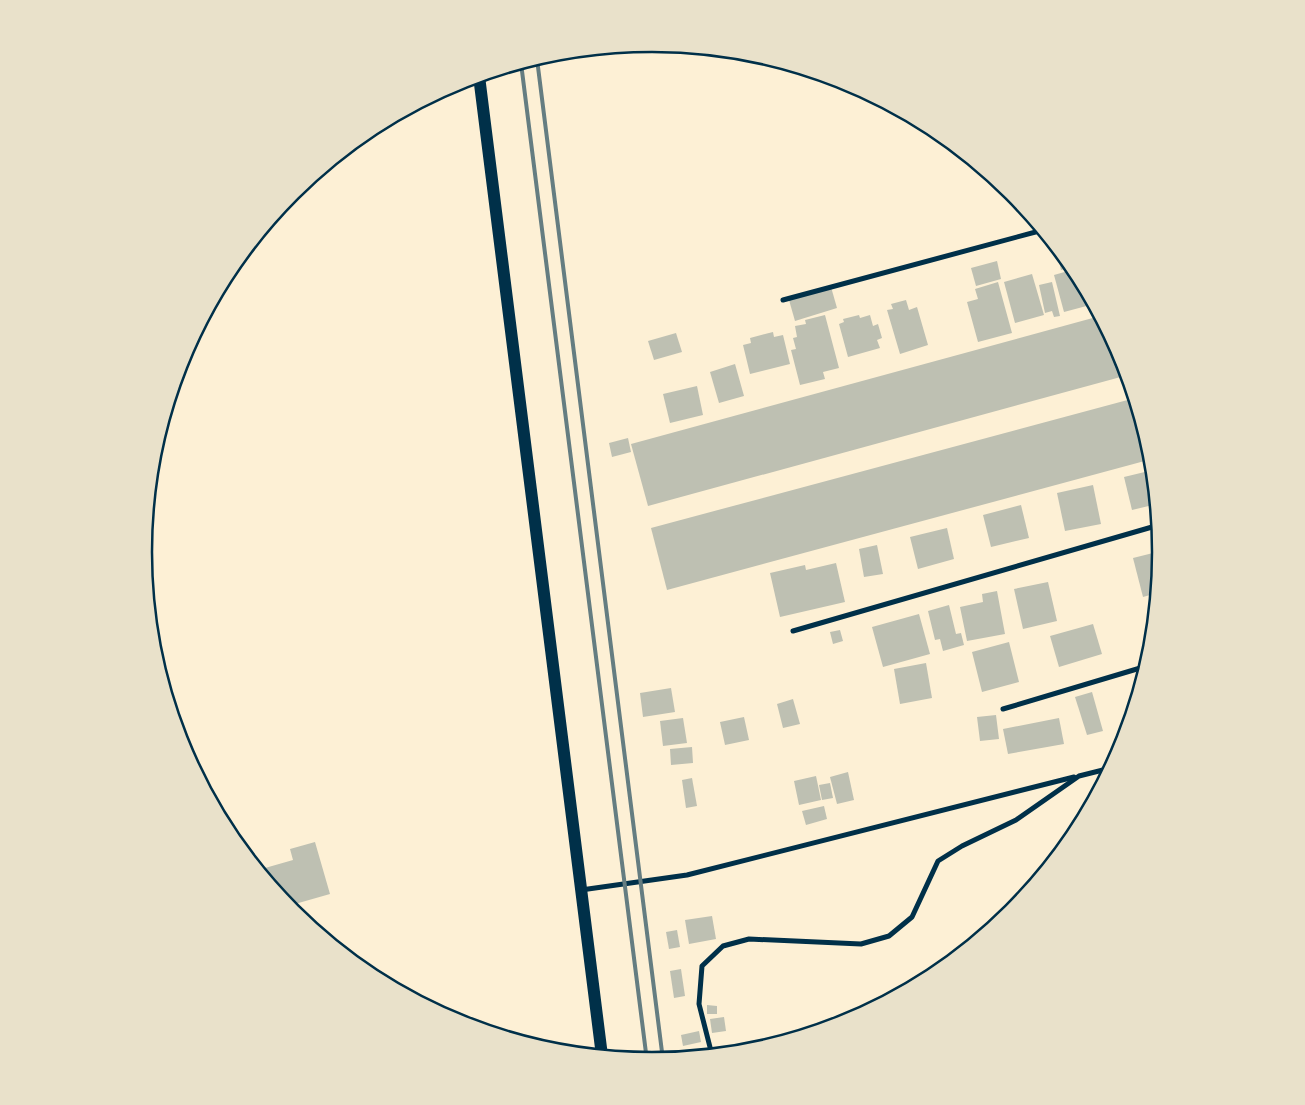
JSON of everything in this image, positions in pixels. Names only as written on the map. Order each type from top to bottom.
[{"type":"main road","points":[[480,84],[601,1049]]},
{"type":"street","points":[[783,300],[1036,232]]},
{"type":"street","points":[[794,631],[1151,527]]},
{"type":"street","points":[[1003,709],[1138,669]]},
{"type":"street","points":[[582,890],[687,875],[1103,770]]},
{"type":"street","points":[[710,1049],[699,1004],[702,966],[723,946],[749,938],[861,944],[889,936],[912,917],[938,860],[962,846],[1016,820],[1079,776]]},
{"type":"building","points":[[997,261],[1001,279],[976,286],[971,268]]},
{"type":"building","points":[[1066,272],[1087,306],[1064,312],[1054,275]]},
{"type":"building","points":[[1032,274],[1044,315],[1015,323],[1004,282]]},
{"type":"building","points":[[998,282],[1012,333],[978,342],[967,302],[978,299],[975,289]]},
{"type":"building","points":[[1052,282],[1060,316],[1054,317],[1052,311],[1045,313],[1039,285]]},
{"type":"building","points":[[831,287],[837,308],[795,321],[789,300]]},
{"type":"building","points":[[906,300],[909,310],[917,307],[928,345],[900,354],[887,310],[893,309],[891,304]]},
{"type":"building","points":[[825,315],[839,368],[823,372],[825,379],[800,385],[791,350],[796,349],[793,338],[797,337],[795,326],[806,324],[805,320]]},
{"type":"building","points":[[859,315],[860,318],[870,315],[873,326],[878,324],[882,338],[877,340],[880,348],[848,357],[839,324],[844,322],[843,319]]},
{"type":"building","points":[[1094,318],[1120,377],[648,506],[631,444]]},
{"type":"building","points":[[773,332],[774,337],[783,335],[790,364],[750,374],[743,345],[751,343],[750,338]]},
{"type":"building","points":[[676,333],[682,352],[654,360],[648,341]]},
{"type":"building","points":[[735,364],[744,396],[719,403],[710,372]]},
{"type":"building","points":[[697,386],[703,415],[670,423],[663,394]]},
{"type":"building","points":[[1128,400],[1144,461],[667,590],[651,528]]},
{"type":"building","points":[[628,438],[631,452],[612,457],[609,443]]},
{"type":"building","points":[[1146,472],[1150,506],[1132,510],[1124,477]]},
{"type":"building","points":[[1093,485],[1101,524],[1065,531],[1057,493]]},
{"type":"building","points":[[1021,505],[1029,538],[991,547],[983,515]]},
{"type":"building","points":[[947,528],[954,559],[918,569],[910,537]]},
{"type":"building","points":[[877,545],[883,574],[864,577],[859,549]]},
{"type":"building","points":[[1152,553],[1150,595],[1143,597],[1133,558]]},
{"type":"building","points":[[836,563],[845,602],[780,617],[770,573],[805,565],[806,570]]},
{"type":"building","points":[[1048,582],[1057,621],[1023,629],[1014,589]]},
{"type":"building","points":[[997,591],[1005,634],[967,641],[960,607],[983,602],[982,594]]},
{"type":"building","points":[[949,605],[956,634],[961,633],[964,645],[943,651],[940,639],[935,640],[928,611]]},
{"type":"building","points":[[919,614],[930,654],[883,667],[872,627]]},
{"type":"building","points":[[1093,624],[1102,654],[1059,667],[1050,636]]},
{"type":"building","points":[[840,630],[843,641],[833,644],[830,632]]},
{"type":"building","points":[[1009,642],[1019,682],[982,692],[972,652]]},
{"type":"building","points":[[926,663],[932,698],[900,704],[894,669]]},
{"type":"building","points":[[671,688],[675,712],[643,717],[640,693]]},
{"type":"building","points":[[1092,692],[1103,731],[1087,735],[1075,697]]},
{"type":"building","points":[[793,699],[800,724],[783,728],[777,704]]},
{"type":"building","points":[[996,715],[999,739],[980,741],[977,717]]},
{"type":"building","points":[[744,717],[749,740],[725,745],[720,722]]},
{"type":"building","points":[[683,718],[687,743],[663,746],[660,721]]},
{"type":"building","points":[[1059,718],[1064,744],[1008,754],[1003,729]]},
{"type":"building","points":[[692,747],[693,763],[671,765],[670,749]]},
{"type":"building","points":[[848,772],[854,800],[837,804],[830,777]]},
{"type":"building","points":[[816,776],[821,800],[799,805],[794,781]]},
{"type":"building","points":[[692,778],[697,806],[686,808],[682,780]]},
{"type":"building","points":[[830,783],[833,798],[822,800],[819,785]]},
{"type":"building","points":[[824,806],[827,819],[806,825],[802,811]]},
{"type":"building","points":[[315,842],[330,894],[297,904],[277,882],[265,868],[293,860],[290,849]]},
{"type":"building","points":[[712,916],[716,939],[689,944],[685,920]]},
{"type":"building","points":[[677,930],[680,947],[669,949],[666,932]]},
{"type":"building","points":[[681,969],[685,996],[674,998],[670,971]]},
{"type":"building","points":[[707,1005],[717,1006],[717,1014],[707,1014]]},
{"type":"building","points":[[724,1017],[726,1031],[712,1033],[710,1019]]},
{"type":"building","points":[[699,1031],[701,1042],[683,1046],[681,1035]]},
{"type":"railway","points":[[538,66],[662,1052]]},
{"type":"railway","points":[[522,70],[646,1052]]}]
